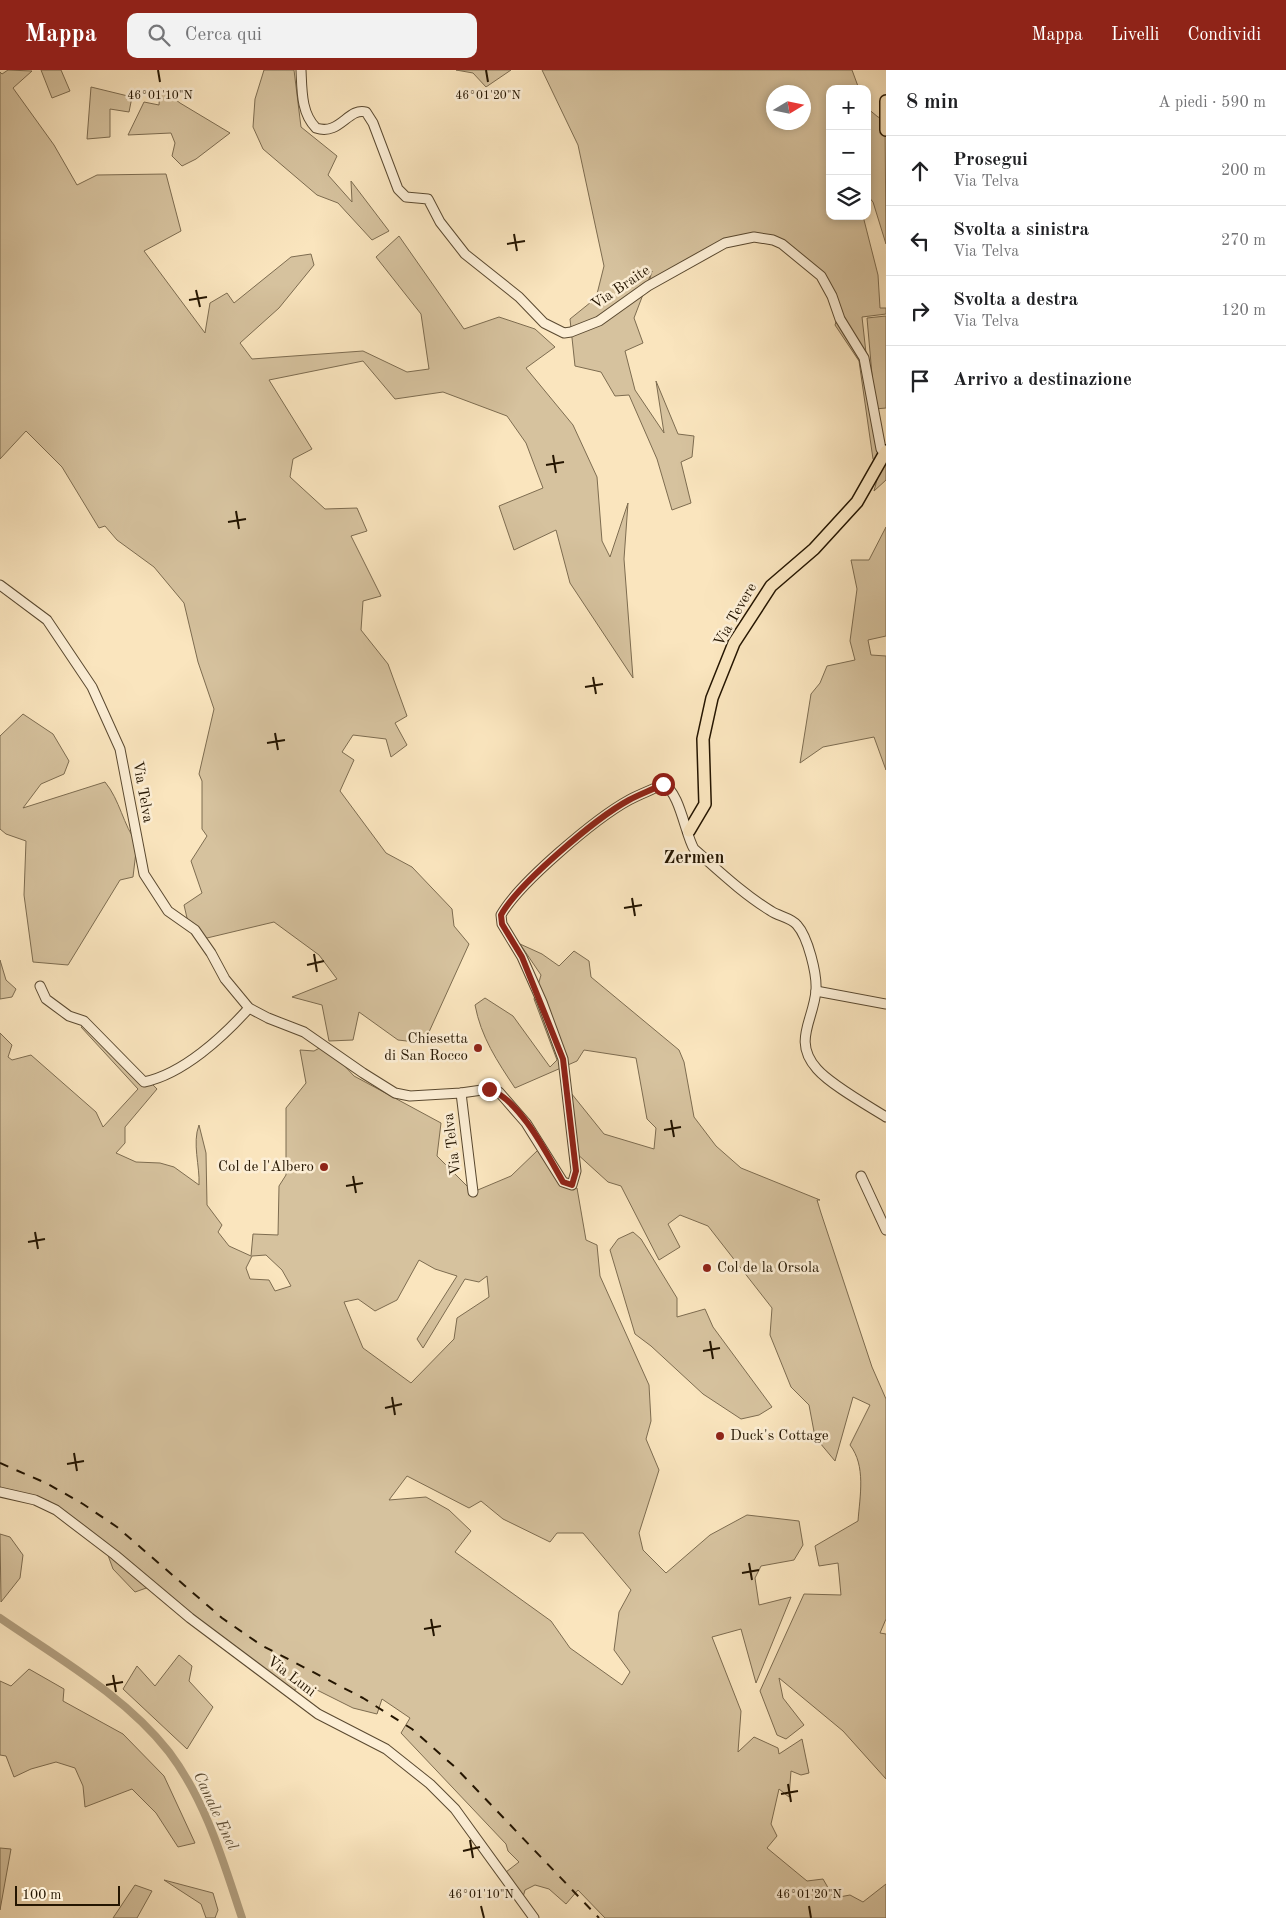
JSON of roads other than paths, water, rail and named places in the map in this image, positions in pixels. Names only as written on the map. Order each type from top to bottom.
[{"type":"main road","points":[[886,101],[886,130]]},
{"type":"main road","name":"Via Tevere","points":[[688,830],[704,804],[703,739],[712,698],[734,643],[771,586],[814,549],[848,513],[885,452]]},
{"type":"street","name":"Via Braite","points":[[301,70],[304,110],[309,122],[316,128],[330,129],[341,125],[356,112],[366,112],[373,123],[398,189],[406,197],[428,199],[440,222],[465,254],[519,297],[544,323],[564,332],[571,332],[599,321],[648,286],[725,242],[754,237],[773,240],[782,244],[822,276],[830,290],[840,319],[864,358],[881,449],[885,452]]},
{"type":"street","name":"Via Telva","points":[[0,585],[47,620],[92,687],[120,749],[144,874],[168,911],[195,930],[211,953],[225,980],[250,1008],[268,1018],[304,1032],[395,1093],[410,1096],[461,1093],[489,1089],[499,1092],[526,1123],[563,1182],[572,1185],[576,1171],[563,1059],[522,957],[502,924],[501,915],[520,892],[566,847],[625,802],[663,784],[670,790],[688,830]]},
{"type":"street","points":[[688,830],[689,842],[694,849],[750,896],[771,911],[797,924],[807,944],[815,974],[816,991],[804,1035],[807,1053],[817,1070],[886,1117]]},
{"type":"street","points":[[40,986],[46,999],[68,1016],[84,1021],[144,1082],[159,1079],[178,1070],[250,1008]]},
{"type":"street","points":[[816,991],[886,1004]]},
{"type":"street","name":"Via Telva","points":[[461,1093],[473,1192]]},
{"type":"street","points":[[861,1176],[886,1230]]},
{"type":"street","name":"Via Luni","points":[[0,1492],[35,1500],[60,1513],[116,1555],[190,1618],[318,1714],[386,1749],[430,1784],[455,1809],[534,1918]]},
{"type":"waterway","name":"Canale Enel","points":[[0,1618],[90,1679],[132,1713],[169,1752],[182,1771],[203,1811],[220,1853],[242,1918]]},
{"type":"railway","points":[[0,1463],[48,1484],[83,1504],[117,1527],[222,1618],[261,1645],[363,1698],[412,1729],[456,1768],[599,1918]]},
{"type":"place","name":"Chiesetta di San Rocco","points":[[478,1048]]},
{"type":"place","name":"Col de l'Albero","points":[[324,1167]]},
{"type":"place","name":"Col de la Orsola","points":[[707,1268]]},
{"type":"place","name":"Duck's Cottage","points":[[720,1436]]},
{"type":"district","name":"Zermen","points":[[694,858]]}]
